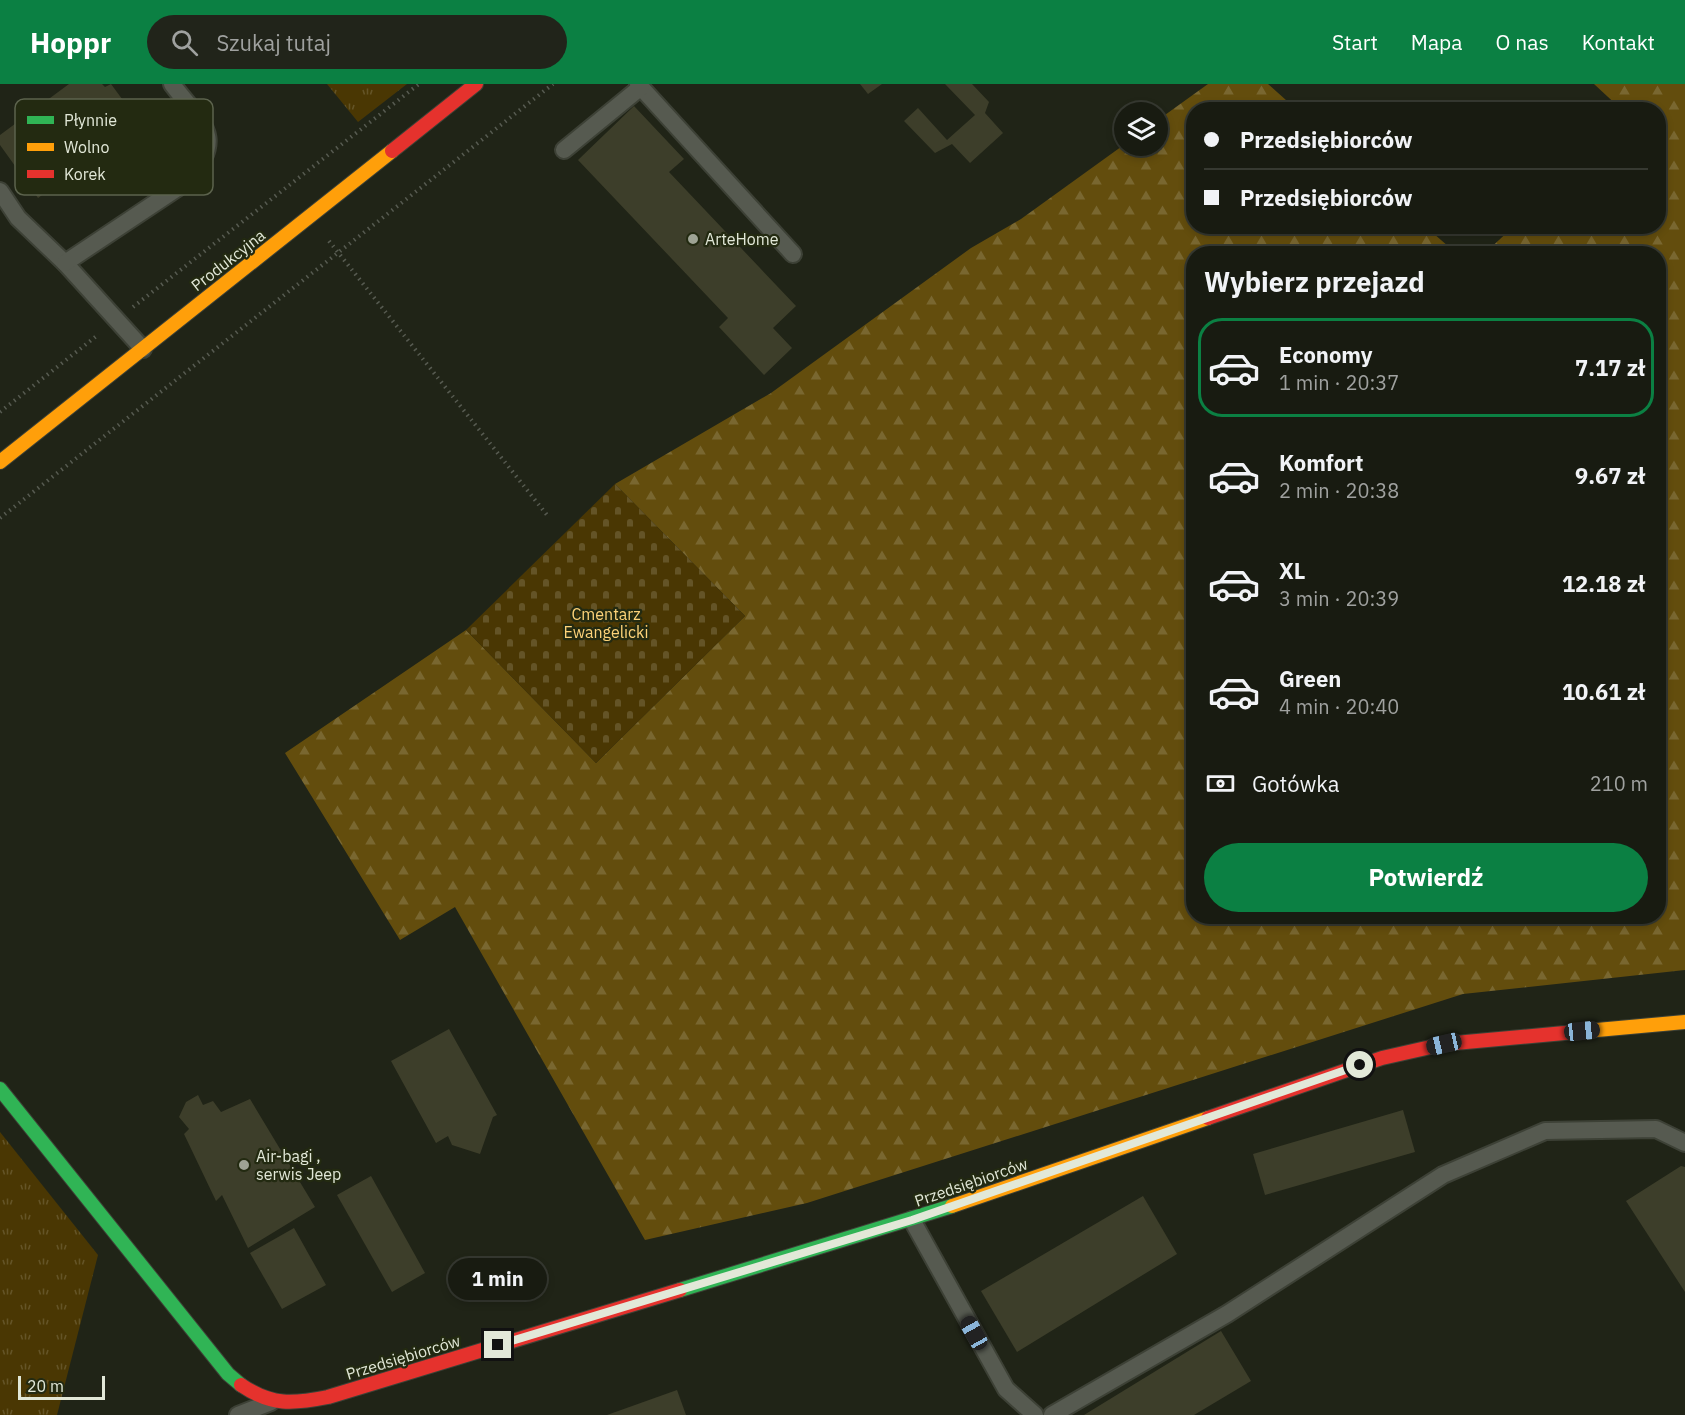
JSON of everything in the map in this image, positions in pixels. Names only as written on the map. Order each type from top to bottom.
[{"type":"street","name":"Produkcyjna","points":[[0,462],[476,84]]},
{"type":"street","name":"Przedsiębiorców","points":[[271,1402],[298,1403],[328,1397],[912,1220],[1382,1058],[1444,1044],[1685,1022]]},
{"type":"street","points":[[0,1089],[228,1374],[246,1390],[271,1402]]},
{"type":"lane","points":[[172,84],[183,99]]},
{"type":"lane","points":[[564,150],[640,85],[793,254]]},
{"type":"lane","points":[[0,191],[18,218],[65,263],[143,349]]},
{"type":"lane","points":[[65,263],[167,195]]},
{"type":"lane","points":[[1052,1415],[1227,1314],[1443,1174],[1545,1131],[1656,1129],[1685,1143]]},
{"type":"lane","points":[[912,1220],[1005,1389],[1035,1415]]},
{"type":"lane","points":[[238,1415],[271,1402]]},
{"type":"path","points":[[0,412],[418,84]]},
{"type":"path","points":[[0,518],[553,84]]},
{"type":"path","points":[[309,217],[547,515]]},
{"type":"green space","points":[[327,84],[407,84],[358,122]]},
{"type":"green space","points":[[1208,84],[1268,84],[1288,102],[1186,102],[1186,234],[1434,234],[1448,246],[1186,246],[1186,924],[1666,924],[1666,246],[1493,246],[1505,234],[1666,234],[1666,102],[1613,102],[1594,84],[1685,84],[1685,970],[1463,994],[807,1203],[645,1240],[455,907],[400,940],[285,753],[466,630],[596,763],[745,616],[615,484],[771,393],[971,248],[1021,219],[1114,152],[1114,156],[1168,156],[1168,113]]},
{"type":"green space","name":"Cmentarz Ewangelicki","points":[[615,484],[745,616],[596,763],[466,630]]},
{"type":"green space","points":[[0,1132],[98,1255],[57,1415],[0,1415]]},
{"type":"building","points":[[69,84],[102,84],[105,87],[111,84],[122,99],[49,99]]},
{"type":"building","points":[[860,84],[882,84],[868,94]]},
{"type":"building","points":[[945,84],[972,84],[989,102],[985,113],[1003,133],[970,163],[952,144],[935,153],[904,121],[918,108],[947,140],[975,115]]},
{"type":"building","name":"ArteHome","points":[[634,106],[684,159],[669,172],[796,306],[773,328],[792,348],[764,375],[719,327],[728,318],[578,160]]},
{"type":"building","points":[[15,124],[15,166],[0,145],[0,135]]},
{"type":"building","points":[[449,1029],[497,1115],[493,1117],[480,1154],[452,1145],[448,1136],[436,1143],[391,1061]]},
{"type":"building","name":"Air-bagi , serwis Jeep","points":[[198,1095],[203,1105],[213,1101],[221,1112],[250,1099],[315,1207],[248,1248],[222,1195],[216,1201],[184,1134],[189,1129],[179,1117],[186,1102]]},
{"type":"building","points":[[1403,1110],[1415,1152],[1265,1195],[1253,1154]]},
{"type":"building","points":[[1681,1166],[1685,1167],[1685,1292],[1626,1201]]},
{"type":"building","points":[[371,1176],[425,1273],[392,1292],[337,1195]]},
{"type":"building","points":[[1143,1196],[1177,1254],[1017,1352],[981,1291]]},
{"type":"building","points":[[294,1228],[326,1285],[282,1309],[250,1253]]},
{"type":"building","points":[[1221,1331],[1251,1381],[1194,1415],[1084,1415]]},
{"type":"building","points":[[677,1390],[686,1415],[607,1415]]},
{"type":"traffic: fast","points":[[0,1089],[228,1374],[241,1385]]},
{"type":"traffic: fast","points":[[680,1290],[952,1206]]},
{"type":"traffic: slow","points":[[0,462],[392,151]]},
{"type":"traffic: slow","points":[[1586,1031],[1685,1022]]},
{"type":"traffic: slow","points":[[952,1206],[1208,1118]]},
{"type":"traffic: jam","points":[[392,151],[476,84]]},
{"type":"traffic: jam","points":[[1208,1118],[1382,1058],[1444,1044],[1586,1031]]},
{"type":"traffic: jam","points":[[241,1385],[263,1397],[283,1402],[328,1397],[680,1290]]},
{"type":"place","name":"ArteHome","points":[[693,239]]},
{"type":"place","name":"Air-bagi , serwis Jeep","points":[[244,1165]]},
{"type":"route","points":[[498,1345],[912,1220],[1360,1065]]}]
